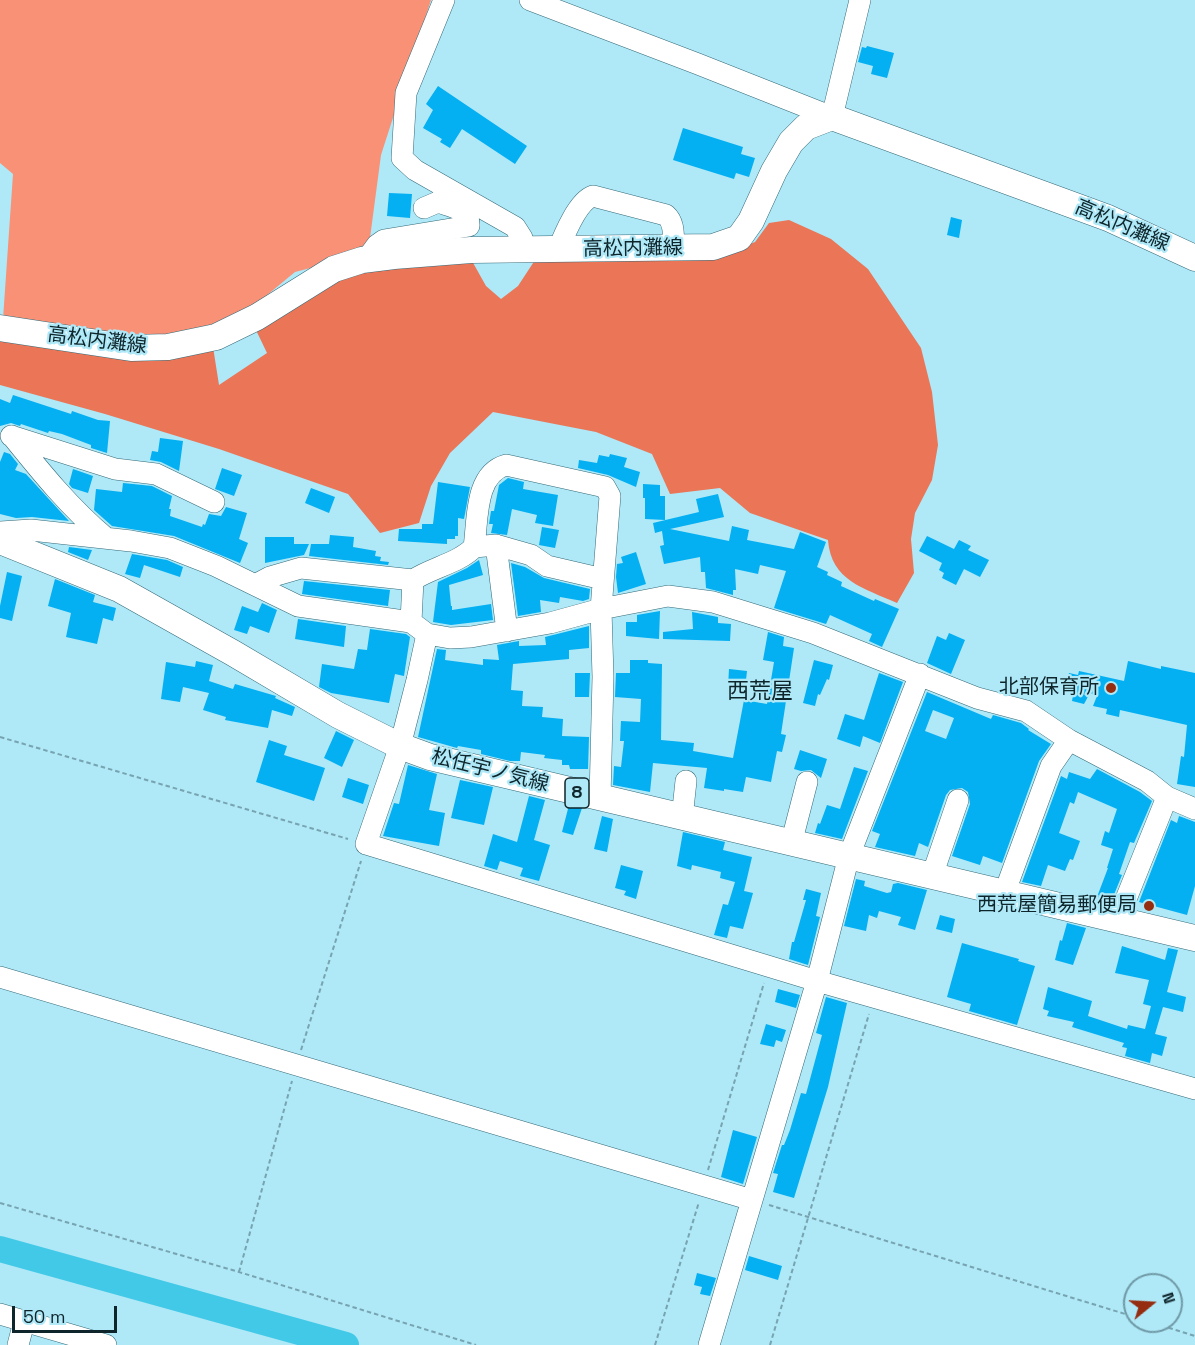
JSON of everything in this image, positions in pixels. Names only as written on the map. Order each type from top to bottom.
[{"type":"main road","name":"高松内灘線","points":[[0,328],[131,348],[168,348],[216,337],[257,317],[334,269],[366,260],[394,255],[471,250],[713,247],[738,238],[751,221],[790,142],[806,128],[832,117],[1108,218],[1195,258]]},
{"type":"main road","name":"松任宇ノ気線","points":[[0,541],[119,589],[233,652],[338,715],[400,746],[430,758],[1195,938]]},
{"type":"street","points":[[444,0],[406,93],[402,159],[415,170],[515,227],[526,251]]},
{"type":"street","points":[[530,0],[832,117],[860,0]]},
{"type":"street","points":[[558,250],[584,200],[593,196],[666,215],[673,226],[674,248]]},
{"type":"street","points":[[366,260],[377,245],[391,238],[469,226],[469,219],[465,212],[438,202],[424,208]]},
{"type":"street","points":[[6,434],[115,469],[156,474],[214,502]]},
{"type":"street","points":[[6,434],[49,483],[106,538]]},
{"type":"street","points":[[474,547],[474,530],[480,496],[498,467],[506,465],[605,487],[610,496],[601,609],[603,677],[600,798]]},
{"type":"street","points":[[0,532],[31,530],[170,548],[216,566],[298,606],[419,628],[450,638],[550,623],[601,609],[668,596],[702,600],[813,633],[977,698],[1026,711],[1068,740],[1147,782],[1167,797],[1195,809]]},
{"type":"street","points":[[255,585],[270,577],[301,568],[413,580],[425,572],[461,558],[474,547],[496,545],[531,555],[547,566],[603,579]]},
{"type":"street","points":[[496,545],[507,631]]},
{"type":"street","points":[[413,580],[419,628],[417,680],[400,746],[366,844],[874,998],[1195,1089]]},
{"type":"street","points":[[709,1345],[817,981],[849,856],[920,674]]},
{"type":"street","points":[[1004,894],[1051,766],[1068,740]]},
{"type":"street","points":[[682,818],[687,781]]},
{"type":"street","points":[[791,844],[807,782]]},
{"type":"street","points":[[1118,919],[1167,797]]},
{"type":"street","points":[[932,876],[958,800]]},
{"type":"street","points":[[0,977],[752,1200]]},
{"type":"street","points":[[0,1314],[106,1345]]},
{"type":"street","points":[[18,1345],[24,1322]]},
{"type":"path","points":[[0,737],[366,844]]},
{"type":"path","points":[[655,1345],[769,966]]},
{"type":"path","points":[[770,1345],[874,998]]},
{"type":"path","points":[[752,1200],[1123,1313]]},
{"type":"path","points":[[0,1203],[228,1269],[476,1345]]},
{"type":"shaded area","points":[[0,0],[431,0],[381,155],[368,253],[295,272],[238,319],[148,339],[3,319],[13,174],[0,163]]},
{"type":"shaded area","points":[[789,220],[831,239],[868,269],[921,348],[932,392],[938,445],[932,480],[915,513],[911,539],[914,573],[897,603],[861,587],[842,574],[830,554],[828,540],[750,513],[720,488],[670,494],[652,454],[596,432],[493,412],[450,453],[431,486],[419,523],[380,533],[348,494],[219,449],[0,385],[0,339],[213,347],[219,385],[267,353],[255,328],[350,275],[405,265],[472,261],[486,286],[501,299],[518,286],[535,260],[721,256],[755,242],[769,223]]},
{"type":"building","points":[[867,46],[894,53],[887,78],[871,74],[873,66],[858,62],[862,47]]},
{"type":"building","points":[[438,86],[527,146],[515,164],[462,129],[450,148],[440,142],[442,139],[423,128],[433,110],[426,104]]},
{"type":"building","points":[[683,128],[743,147],[741,154],[755,158],[749,177],[736,173],[734,179],[673,160]]},
{"type":"building","points":[[389,193],[412,194],[410,218],[387,216]]},
{"type":"building","points":[[951,217],[962,220],[959,238],[947,235]]},
{"type":"building","points":[[13,395],[71,414],[72,411],[98,420],[110,421],[107,453],[62,434],[49,431],[48,433],[21,424],[20,426],[11,423],[0,426],[0,399],[10,403]]},
{"type":"building","points":[[160,438],[183,441],[179,471],[161,462],[150,460],[152,451],[158,452]]},
{"type":"building","points":[[4,452],[10,454],[18,464],[15,470],[26,474],[69,521],[32,517],[16,518],[0,514],[0,462]]},
{"type":"building","points":[[610,454],[627,458],[624,467],[640,472],[636,487],[608,475],[578,468],[579,460],[597,463],[599,455],[609,457]]},
{"type":"building","points":[[222,468],[242,475],[234,496],[215,489]]},
{"type":"building","points":[[73,469],[93,476],[88,493],[72,488],[69,484]]},
{"type":"building","points":[[508,478],[524,482],[523,489],[558,495],[553,526],[535,523],[537,515],[512,509],[507,535],[491,533],[493,524],[489,524],[491,511],[494,511],[499,485]]},
{"type":"building","points":[[438,482],[470,487],[464,519],[458,518],[458,536],[455,536],[455,539],[447,539],[447,544],[398,541],[399,529],[422,529],[422,524],[433,524]]},
{"type":"building","points":[[123,483],[152,486],[172,496],[170,516],[202,527],[209,514],[221,516],[226,507],[247,513],[239,539],[248,543],[240,563],[174,536],[112,526],[94,510],[96,489],[122,492]]},
{"type":"building","points":[[643,484],[660,485],[660,496],[665,496],[665,520],[645,519]]},
{"type":"building","points":[[311,488],[335,497],[329,513],[305,503]]},
{"type":"building","points":[[718,494],[724,517],[670,529],[729,541],[732,526],[749,530],[747,540],[794,549],[800,532],[826,542],[817,567],[842,582],[841,586],[899,609],[882,647],[869,641],[872,634],[830,615],[826,624],[774,608],[786,571],[760,565],[758,574],[735,569],[736,590],[733,590],[733,595],[706,588],[705,572],[701,572],[700,557],[664,564],[660,546],[664,545],[662,531],[655,533],[653,523],[699,512],[696,499]]},
{"type":"building","points":[[542,527],[559,530],[555,548],[539,545]]},
{"type":"building","points":[[330,535],[354,537],[353,547],[376,551],[375,556],[381,557],[380,561],[389,562],[388,565],[309,556],[311,544],[329,544]]},
{"type":"building","points":[[927,536],[954,549],[959,540],[971,546],[968,550],[989,560],[980,577],[964,569],[956,585],[942,578],[944,573],[939,570],[942,563],[919,551]]},
{"type":"building","points":[[265,537],[294,537],[294,544],[309,544],[304,555],[265,563]]},
{"type":"building","points":[[69,547],[92,550],[88,560],[68,552]]},
{"type":"building","points":[[636,552],[646,584],[618,593],[617,564],[623,563],[621,557]]},
{"type":"building","points":[[132,554],[167,560],[183,567],[180,577],[144,565],[140,578],[125,574]]},
{"type":"building","points":[[479,560],[483,575],[449,585],[451,606],[452,610],[491,604],[493,620],[451,625],[433,622],[438,582]]},
{"type":"building","points":[[511,563],[525,567],[544,578],[590,589],[589,599],[583,601],[560,597],[559,603],[540,600],[541,612],[518,616]]},
{"type":"building","points":[[7,572],[22,576],[12,621],[0,618],[0,606]]},
{"type":"building","points":[[55,579],[95,595],[93,602],[116,608],[113,621],[103,618],[97,644],[66,637],[71,613],[48,606]]},
{"type":"building","points":[[304,581],[390,590],[388,606],[302,594]]},
{"type":"building","points":[[262,603],[277,610],[269,633],[250,626],[247,634],[234,630],[242,606],[258,612]]},
{"type":"building","points":[[660,611],[659,639],[626,636],[626,622],[637,622],[637,615]]},
{"type":"building","points":[[692,612],[718,617],[718,623],[731,624],[730,641],[663,639],[663,632],[693,629]]},
{"type":"building","points":[[298,619],[346,626],[344,647],[295,639]]},
{"type":"building","points":[[589,626],[589,648],[569,650],[569,659],[513,664],[511,690],[523,691],[522,706],[543,707],[542,717],[563,719],[562,736],[589,737],[588,769],[570,769],[569,765],[562,765],[562,760],[521,752],[520,761],[510,761],[481,754],[481,750],[458,746],[457,748],[418,737],[437,649],[446,650],[445,660],[483,665],[483,659],[499,660],[497,645],[519,641],[519,646],[546,645],[545,637]]},
{"type":"building","points":[[370,629],[406,634],[410,637],[404,676],[395,674],[389,703],[331,693],[319,687],[322,664],[354,669],[358,649],[367,650]]},
{"type":"building","points":[[768,632],[784,637],[783,646],[794,648],[781,734],[786,735],[782,752],[777,751],[771,782],[746,777],[743,792],[704,788],[707,768],[653,763],[650,792],[613,785],[614,766],[621,767],[624,741],[620,741],[621,721],[640,722],[641,699],[615,697],[616,673],[630,673],[630,660],[648,660],[648,663],[662,664],[661,740],[694,743],[693,751],[733,758],[744,700],[767,704],[774,662],[763,660]]},
{"type":"building","points":[[949,633],[965,640],[951,674],[927,663],[937,636],[946,640]]},
{"type":"building","points":[[814,660],[833,665],[829,680],[827,679],[820,695],[818,694],[815,706],[803,703]]},
{"type":"building","points":[[196,661],[213,665],[209,681],[233,689],[235,684],[276,696],[275,698],[295,707],[292,716],[272,710],[268,728],[225,720],[226,717],[203,710],[209,693],[183,687],[180,702],[161,699],[166,662],[195,667]]},
{"type":"building","points":[[1128,661],[1161,669],[1161,666],[1195,673],[1195,787],[1177,784],[1181,756],[1184,757],[1187,725],[1120,710],[1119,717],[1106,714],[1107,709],[1093,706],[1097,696],[1090,693],[1084,704],[1072,701],[1074,690],[1066,688],[1069,673],[1078,675],[1079,671],[1124,681]]},
{"type":"building","points":[[729,669],[747,671],[745,689],[728,687]]},
{"type":"building","points":[[575,673],[590,673],[589,697],[575,697]]},
{"type":"building","points":[[879,673],[903,682],[880,743],[863,736],[860,747],[837,739],[845,714],[864,720]]},
{"type":"building","points":[[927,692],[991,719],[993,715],[1021,723],[1051,744],[1039,761],[1002,863],[983,856],[980,865],[952,856],[970,804],[968,792],[962,788],[950,790],[946,795],[928,847],[919,843],[915,856],[875,847],[880,834],[872,831]],"holes":[[[933,710],[954,718],[946,739],[925,731]]]},
{"type":"building","points":[[336,731],[354,740],[342,767],[324,758]]},
{"type":"building","points":[[269,740],[287,746],[284,755],[325,768],[314,801],[256,782]]},
{"type":"building","points":[[800,750],[827,759],[821,778],[811,770],[794,769]]},
{"type":"building","points":[[408,765],[437,774],[429,810],[445,813],[439,846],[383,836],[394,803],[399,804]]},
{"type":"building","points":[[854,767],[868,771],[842,839],[815,833],[827,805],[840,809]]},
{"type":"building","points":[[1097,769],[1152,801],[1134,843],[1130,842],[1119,874],[1122,875],[1111,902],[1097,897],[1113,849],[1101,845],[1105,831],[1109,833],[1117,809],[1078,792],[1074,804],[1070,802],[1059,833],[1080,841],[1073,860],[1070,859],[1065,871],[1048,865],[1041,886],[1022,882],[1061,776],[1067,779],[1069,772],[1090,779]]},
{"type":"building","points":[[348,778],[369,785],[363,804],[342,797]]},
{"type":"building","points":[[460,780],[493,787],[484,825],[451,818]]},
{"type":"building","points":[[529,796],[545,800],[534,840],[550,845],[539,881],[520,876],[523,868],[500,861],[497,870],[484,866],[493,834],[517,842]]},
{"type":"building","points":[[569,805],[582,808],[573,835],[562,832]]},
{"type":"building","points":[[602,816],[613,819],[607,852],[594,849]]},
{"type":"building","points":[[1179,816],[1195,822],[1195,886],[1187,915],[1139,902],[1171,820],[1177,823]]},
{"type":"building","points":[[683,832],[725,842],[723,850],[752,857],[744,891],[753,893],[743,929],[730,926],[727,938],[714,935],[723,904],[728,905],[735,882],[720,878],[721,872],[692,865],[691,870],[677,866]]},
{"type":"building","points":[[621,865],[643,871],[636,899],[624,895],[626,891],[615,888]]},
{"type":"building","points":[[856,879],[865,881],[864,886],[887,893],[891,892],[893,884],[898,883],[927,890],[915,930],[898,925],[901,917],[879,911],[877,918],[869,915],[866,931],[844,926]]},
{"type":"building","points":[[806,889],[821,893],[816,916],[820,917],[808,965],[789,959],[792,942],[794,942],[806,900],[803,900]]},
{"type":"building","points":[[940,915],[955,919],[952,933],[936,929]]},
{"type":"building","points":[[1067,923],[1086,928],[1073,965],[1055,960]]},
{"type":"building","points":[[962,943],[1019,959],[1018,961],[1035,966],[1017,1025],[969,1011],[971,1004],[947,997]]},
{"type":"building","points":[[1122,946],[1165,960],[1168,948],[1178,950],[1167,992],[1186,997],[1183,1012],[1163,1007],[1155,1034],[1167,1037],[1162,1056],[1152,1053],[1150,1063],[1125,1056],[1127,1048],[1122,1047],[1124,1043],[1072,1027],[1074,1022],[1047,1016],[1049,1011],[1043,1009],[1048,987],[1092,1001],[1088,1016],[1127,1029],[1128,1025],[1145,1029],[1151,1006],[1143,1004],[1149,980],[1115,973]]},
{"type":"building","points":[[778,989],[800,995],[796,1008],[775,1002]]},
{"type":"building","points":[[826,997],[847,1003],[828,1087],[794,1198],[773,1192],[778,1174],[773,1173],[782,1145],[790,1130],[801,1093],[806,1094],[822,1035],[816,1033]]},
{"type":"building","points":[[766,1024],[786,1030],[782,1042],[776,1040],[774,1047],[760,1044]]},
{"type":"building","points":[[733,1130],[757,1137],[743,1184],[721,1177]]},
{"type":"building","points":[[749,1256],[782,1266],[778,1280],[745,1270]]},
{"type":"building","points":[[697,1273],[716,1278],[710,1296],[700,1294],[702,1287],[694,1285]]},
{"type":"waterway","points":[[0,1249],[346,1345]]},
{"type":"place","name":"北部保育所","points":[[1111,688]]},
{"type":"place","name":"西荒屋簡易郵便局","points":[[1149,906]]},
{"type":"district","name":"西荒屋","points":[[760,692]]}]
